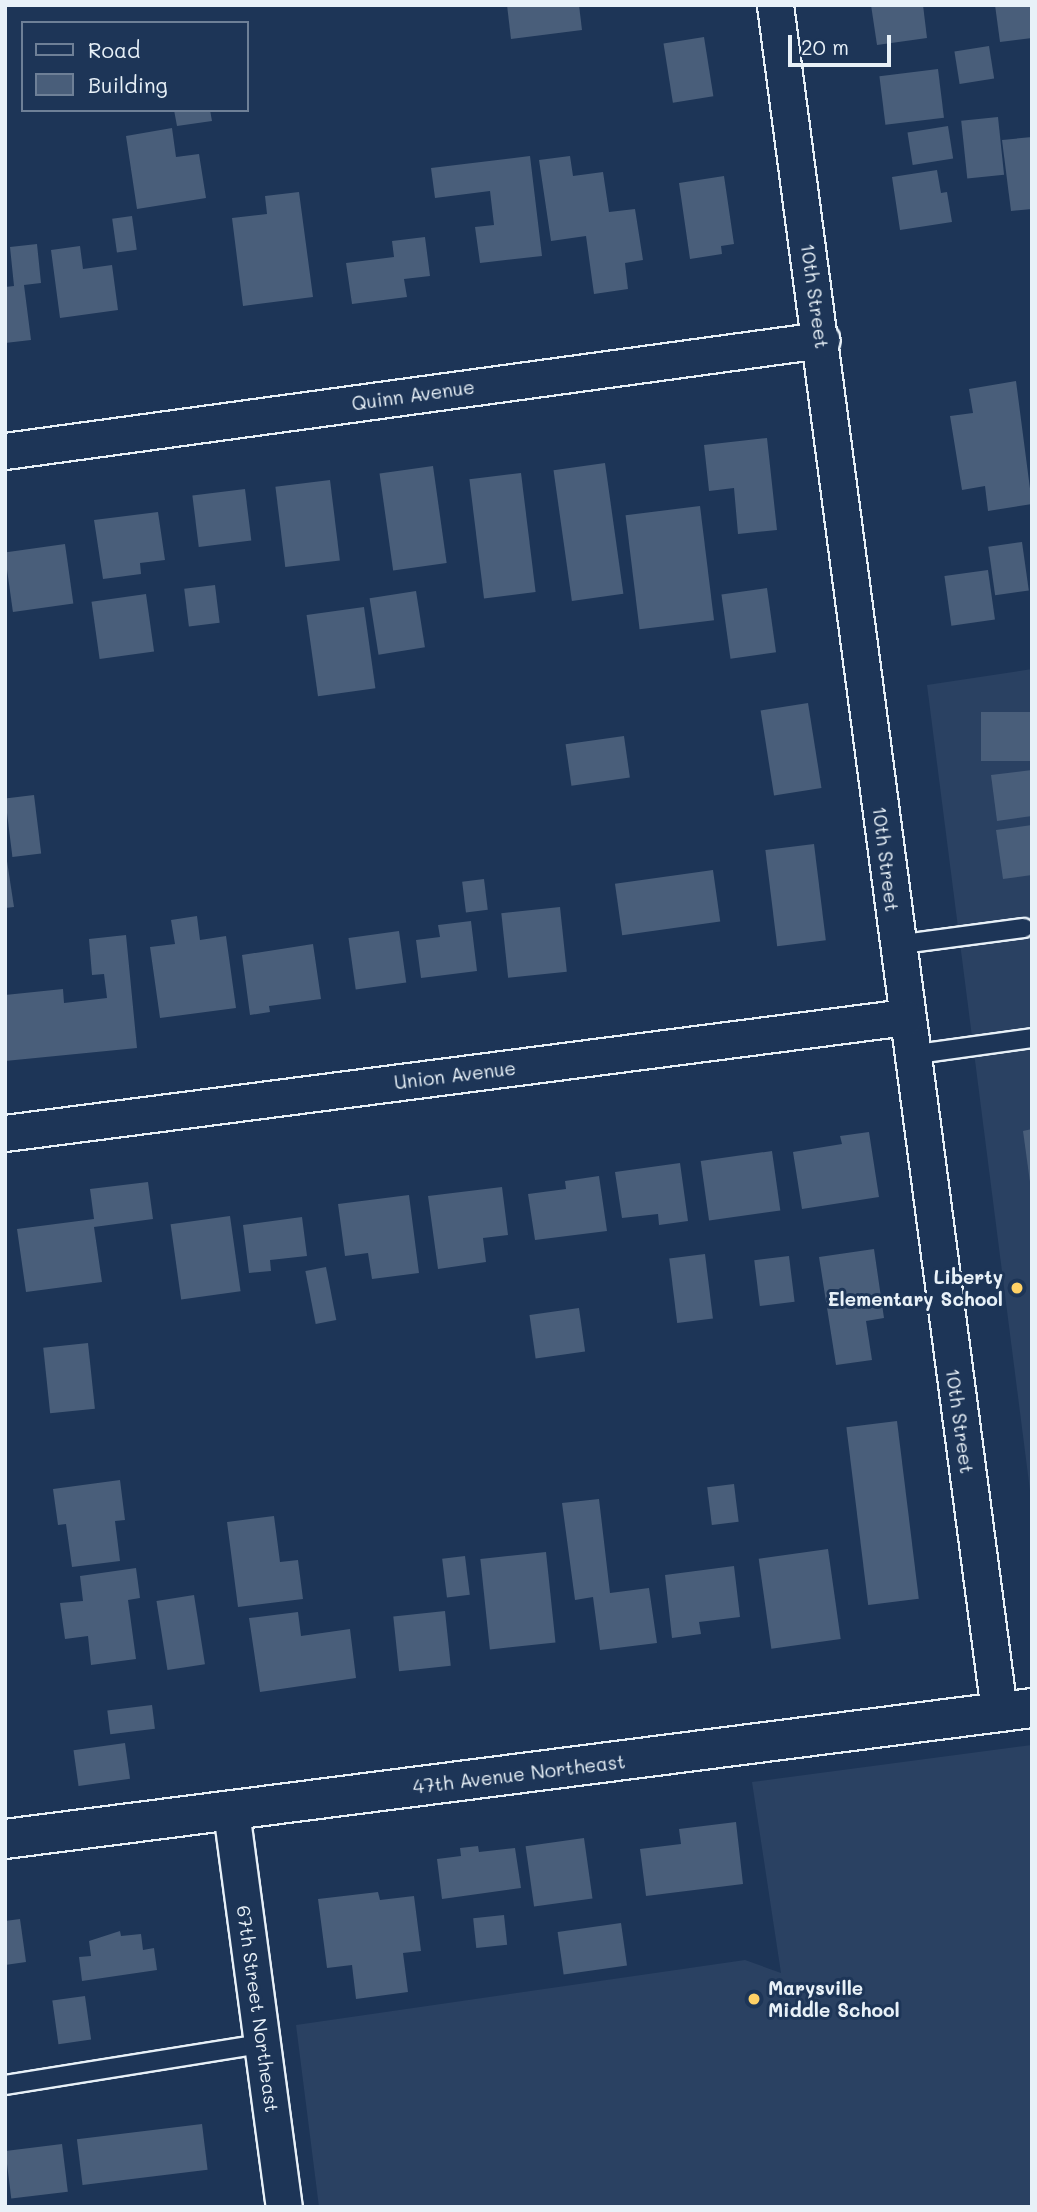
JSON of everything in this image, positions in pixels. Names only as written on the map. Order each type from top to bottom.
[{"type":"street","name":"10th Street","points":[[775,5],[821,340],[905,1017],[1016,1710]]},
{"type":"street","name":"Quinn Avenue","points":[[5,451],[821,340]]},
{"type":"street","name":"Union Avenue","points":[[5,1133],[905,1017]]},
{"type":"street","name":"47th Avenue Northeast","points":[[5,1839],[1016,1710]]},
{"type":"street","name":"67th Street Northeast","points":[[231,1811],[284,2207]]},
{"type":"lane","points":[[896,945],[1024,928]]},
{"type":"lane","points":[[911,1055],[1032,1038]]},
{"type":"lane","points":[[5,2085],[262,2044]]},
{"type":"shaded area","name":"Liberty Elementary School","points":[[1032,669],[1032,1506],[927,685]]},
{"type":"shaded area","name":"Marysville Middle School","points":[[1032,1745],[1032,2207],[319,2207],[296,2025],[745,1960],[781,1973],[752,1782]]},
{"type":"building","points":[[507,5],[579,5],[582,30],[511,39]]},
{"type":"building","points":[[871,5],[923,5],[927,38],[877,45]]},
{"type":"building","points":[[995,5],[1030,5],[1032,38],[1000,42]]},
{"type":"building","points":[[704,37],[713,96],[673,103],[664,43]]},
{"type":"building","points":[[989,46],[994,79],[960,84],[954,51]]},
{"type":"building","points":[[938,69],[944,118],[885,125],[879,76]]},
{"type":"building","points":[[174,112],[210,112],[212,121],[177,126]]},
{"type":"building","points":[[998,117],[1004,175],[967,179],[961,121]]},
{"type":"building","points":[[948,126],[953,159],[913,165],[908,132]]},
{"type":"building","points":[[172,128],[176,157],[199,154],[206,198],[137,209],[126,136]]},
{"type":"building","points":[[1032,137],[1032,209],[1011,211],[1002,140]]},
{"type":"building","points":[[530,156],[542,256],[480,263],[475,227],[494,225],[490,191],[435,198],[431,168]]},
{"type":"building","points":[[570,156],[573,176],[603,172],[609,212],[635,209],[643,260],[625,263],[628,289],[594,294],[586,236],[551,241],[539,160]]},
{"type":"building","points":[[937,170],[941,193],[947,192],[952,222],[900,230],[892,177]]},
{"type":"building","points":[[724,176],[734,244],[721,246],[722,254],[690,259],[679,183]]},
{"type":"building","points":[[299,192],[313,297],[243,306],[232,218],[267,214],[265,196]]},
{"type":"building","points":[[132,216],[137,250],[117,252],[112,219]]},
{"type":"building","points":[[425,237],[430,276],[404,279],[407,297],[352,304],[346,263],[394,257],[392,241]]},
{"type":"building","points":[[37,244],[41,283],[24,285],[31,340],[5,343],[5,287],[14,286],[10,247]]},
{"type":"building","points":[[80,246],[83,269],[112,265],[118,310],[60,318],[51,250]]},
{"type":"building","points":[[1016,381],[1032,504],[988,511],[985,486],[962,490],[950,416],[973,413],[969,389]]},
{"type":"building","points":[[767,438],[777,530],[738,534],[734,488],[709,491],[704,445]]},
{"type":"building","points":[[605,463],[623,594],[572,601],[554,470]]},
{"type":"building","points":[[433,466],[447,563],[393,571],[380,474]]},
{"type":"building","points":[[521,473],[536,592],[484,598],[469,479]]},
{"type":"building","points":[[330,480],[340,560],[285,567],[275,487]]},
{"type":"building","points":[[245,489],[251,541],[199,547],[192,495]]},
{"type":"building","points":[[700,506],[714,620],[640,629],[626,515]]},
{"type":"building","points":[[158,512],[165,560],[140,563],[141,574],[103,579],[94,520]]},
{"type":"building","points":[[1022,542],[1029,591],[995,595],[988,547]]},
{"type":"building","points":[[65,544],[73,603],[13,612],[5,552]]},
{"type":"building","points":[[988,570],[995,620],[951,626],[944,576]]},
{"type":"building","points":[[215,585],[220,623],[189,626],[184,589]]},
{"type":"building","points":[[767,588],[776,652],[730,659],[721,594]]},
{"type":"building","points":[[416,591],[425,647],[378,655],[370,598]]},
{"type":"building","points":[[146,594],[154,651],[100,659],[92,602]]},
{"type":"building","points":[[364,607],[375,688],[318,696],[307,615]]},
{"type":"building","points":[[808,703],[821,788],[774,795],[761,711]]},
{"type":"building","points":[[981,712],[1032,712],[1032,761],[981,761]]},
{"type":"building","points":[[624,736],[630,778],[571,786],[566,744]]},
{"type":"building","points":[[1032,770],[1032,816],[997,821],[991,775]]},
{"type":"building","points":[[34,795],[41,854],[12,857],[5,799]]},
{"type":"building","points":[[1032,825],[1032,875],[1003,879],[996,830]]},
{"type":"building","points":[[814,844],[826,940],[777,946],[765,850]]},
{"type":"building","points":[[5,848],[14,907],[5,908]]},
{"type":"building","points":[[713,870],[720,921],[622,935],[615,884]]},
{"type":"building","points":[[484,879],[488,910],[466,912],[462,882]]},
{"type":"building","points":[[560,907],[567,972],[508,978],[501,913]]},
{"type":"building","points":[[197,916],[200,940],[226,936],[236,1008],[160,1018],[150,947],[175,944],[171,920]]},
{"type":"building","points":[[471,921],[477,971],[421,978],[416,940],[440,937],[438,925]]},
{"type":"building","points":[[399,931],[406,982],[356,990],[348,938]]},
{"type":"building","points":[[126,935],[137,1048],[5,1061],[5,995],[63,989],[64,1003],[107,998],[104,974],[92,975],[89,939]]},
{"type":"building","points":[[313,944],[321,999],[269,1006],[270,1012],[250,1015],[242,955]]},
{"type":"building","points":[[1032,1129],[1032,1182],[1030,1182],[1023,1131]]},
{"type":"building","points":[[869,1132],[879,1197],[802,1209],[793,1152],[842,1144],[840,1136]]},
{"type":"building","points":[[772,1151],[780,1210],[709,1220],[701,1161]]},
{"type":"building","points":[[680,1163],[688,1221],[659,1225],[658,1214],[622,1218],[615,1172]]},
{"type":"building","points":[[599,1176],[607,1231],[535,1240],[528,1194],[566,1189],[565,1181]]},
{"type":"building","points":[[148,1182],[153,1219],[94,1227],[102,1282],[26,1292],[17,1229],[94,1219],[90,1189]]},
{"type":"building","points":[[502,1187],[508,1235],[483,1238],[486,1262],[438,1269],[428,1196]]},
{"type":"building","points":[[409,1195],[419,1273],[372,1279],[368,1253],[345,1256],[338,1204]]},
{"type":"building","points":[[230,1216],[241,1291],[181,1300],[171,1224]]},
{"type":"building","points":[[302,1217],[307,1256],[270,1260],[271,1271],[249,1273],[243,1225]]},
{"type":"building","points":[[874,1249],[884,1318],[866,1321],[872,1360],[836,1365],[819,1257]]},
{"type":"building","points":[[705,1254],[713,1319],[677,1323],[669,1258]]},
{"type":"building","points":[[789,1256],[795,1302],[760,1306],[754,1260]]},
{"type":"building","points":[[326,1267],[336,1320],[316,1324],[305,1271]]},
{"type":"building","points":[[579,1308],[585,1352],[536,1359],[529,1315]]},
{"type":"building","points":[[88,1343],[95,1409],[50,1413],[43,1348]]},
{"type":"building","points":[[897,1421],[919,1599],[868,1605],[846,1427]]},
{"type":"building","points":[[120,1480],[125,1520],[115,1521],[120,1561],[72,1567],[66,1524],[58,1525],[53,1489]]},
{"type":"building","points":[[734,1484],[739,1522],[712,1525],[707,1487]]},
{"type":"building","points":[[599,1499],[610,1593],[649,1588],[657,1643],[600,1650],[593,1597],[575,1600],[562,1503]]},
{"type":"building","points":[[274,1516],[280,1562],[298,1560],[303,1599],[238,1607],[227,1522]]},
{"type":"building","points":[[828,1549],[841,1639],[771,1649],[759,1559]]},
{"type":"building","points":[[546,1552],[556,1643],[490,1649],[480,1559]]},
{"type":"building","points":[[465,1556],[470,1595],[447,1598],[442,1559]]},
{"type":"building","points":[[734,1566],[740,1617],[699,1622],[701,1634],[672,1638],[665,1575]]},
{"type":"building","points":[[136,1568],[140,1598],[128,1600],[136,1659],[91,1665],[88,1636],[65,1639],[60,1603],[83,1601],[80,1576]]},
{"type":"building","points":[[194,1595],[205,1664],[167,1670],[156,1601]]},
{"type":"building","points":[[445,1611],[451,1666],[399,1671],[393,1616]]},
{"type":"building","points":[[298,1612],[301,1636],[350,1629],[356,1678],[260,1692],[249,1618]]},
{"type":"building","points":[[152,1705],[155,1729],[110,1734],[107,1710]]},
{"type":"building","points":[[125,1743],[130,1779],[79,1786],[74,1750]]},
{"type":"building","points":[[736,1822],[743,1884],[646,1896],[640,1849],[681,1844],[679,1829]]},
{"type":"building","points":[[584,1838],[592,1898],[534,1907],[526,1846]]},
{"type":"building","points":[[478,1846],[479,1852],[515,1848],[521,1888],[442,1899],[437,1859],[461,1856],[460,1848]]},
{"type":"building","points":[[378,1892],[380,1900],[414,1896],[421,1951],[403,1953],[408,1992],[356,1999],[352,1965],[327,1968],[318,1899]]},
{"type":"building","points":[[504,1915],[507,1945],[476,1948],[473,1918]]},
{"type":"building","points":[[20,1919],[26,1962],[5,1965],[5,1921]]},
{"type":"building","points":[[621,1923],[627,1966],[564,1974],[558,1932]]},
{"type":"building","points":[[120,1931],[121,1936],[141,1934],[143,1950],[154,1948],[157,1970],[82,1981],[79,1957],[91,1956],[89,1941]]},
{"type":"building","points":[[85,1996],[91,2040],[58,2044],[52,2001]]},
{"type":"building","points":[[202,2124],[208,2170],[83,2185],[77,2139]]},
{"type":"building","points":[[62,2144],[68,2192],[11,2199],[5,2151]]},
{"type":"place","name":"Liberty Elementary School","points":[[1017,1288]]},
{"type":"place","name":"Marysville Middle School","points":[[754,1999]]}]
